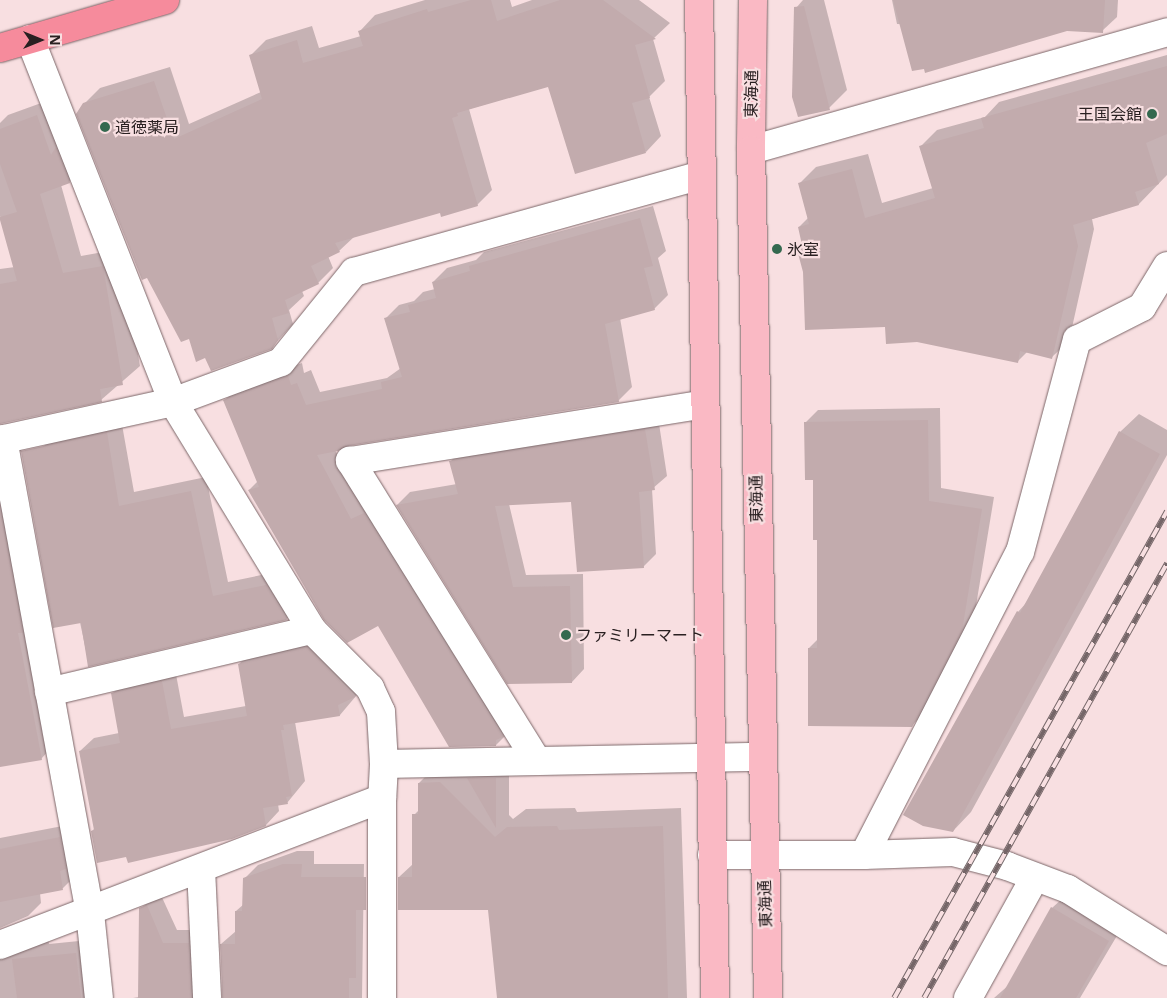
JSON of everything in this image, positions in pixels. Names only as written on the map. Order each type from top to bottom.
[{"type":"highway","points":[[0,48],[165,0]]},
{"type":"main road","points":[[699,0],[715,998]]},
{"type":"main road","name":"東海通","points":[[753,0],[751,150],[761,756],[768,998]]},
{"type":"street","points":[[751,150],[1167,32]]},
{"type":"street","points":[[30,39],[173,402],[312,630],[370,688],[380,712],[384,764],[382,798],[382,998]]},
{"type":"street","points":[[99,998],[90,912],[1,440],[173,402],[281,362],[354,272],[701,175]]},
{"type":"street","points":[[864,855],[1020,552],[1077,340],[1142,307],[1167,266]]},
{"type":"street","points":[[537,761],[350,461],[704,404]]},
{"type":"street","points":[[49,692],[312,630]]},
{"type":"street","points":[[384,764],[761,756]]},
{"type":"street","points":[[0,946],[382,798]]},
{"type":"street","points":[[712,855],[864,855],[953,852],[1068,889],[1167,951]]},
{"type":"street","points":[[201,869],[207,998]]},
{"type":"street","points":[[968,998],[1035,877]]},
{"type":"building","points":[[471,0],[491,0],[497,21],[560,0],[603,0],[656,39],[635,45],[650,98],[632,103],[646,153],[575,174],[548,87],[457,113],[458,116],[452,118],[478,206],[441,217],[440,213],[335,243],[340,252],[311,266],[319,284],[285,300],[289,313],[272,318],[278,340],[272,349],[211,371],[205,358],[196,362],[189,339],[181,342],[147,278],[142,280],[76,114],[83,103],[154,81],[174,139],[262,99],[249,55],[297,40],[303,63],[363,46],[358,31],[427,9],[428,12]]},
{"type":"building","points":[[893,0],[1105,0],[1103,33],[1067,31],[925,73],[924,69],[912,71]]},
{"type":"building","points":[[804,6],[830,110],[798,117],[792,97],[794,7]]},
{"type":"building","points":[[1167,66],[1167,134],[1146,143],[1159,184],[1135,192],[1139,205],[1073,225],[1078,246],[1052,359],[1020,351],[1018,363],[917,342],[886,344],[885,327],[805,330],[803,272],[796,246],[802,245],[798,227],[809,224],[798,183],[852,169],[865,218],[935,198],[919,146],[984,128],[981,118]]},
{"type":"building","points":[[37,115],[51,155],[56,147],[70,183],[40,194],[63,273],[103,266],[123,385],[100,389],[102,402],[0,424],[0,284],[17,281],[0,217],[17,212],[0,164],[0,129]]},
{"type":"building","points":[[640,218],[653,266],[644,268],[655,310],[605,324],[619,402],[348,446],[338,451],[317,455],[351,519],[364,513],[503,737],[496,740],[496,746],[449,747],[378,626],[347,643],[324,620],[248,490],[259,487],[223,400],[288,376],[291,385],[297,383],[306,405],[382,389],[381,382],[402,377],[384,318],[410,312],[408,305],[436,298],[432,282],[470,271],[469,266]]},
{"type":"building","points":[[928,420],[929,501],[982,509],[962,631],[912,727],[808,726],[808,648],[817,648],[817,540],[813,540],[813,480],[805,480],[804,422]]},
{"type":"building","points":[[645,429],[655,490],[639,492],[644,568],[577,572],[571,502],[495,506],[513,587],[570,586],[572,683],[507,684],[396,505],[458,494],[449,461]]},
{"type":"building","points":[[1119,431],[1160,454],[953,832],[923,826],[903,815],[1017,611],[1020,613]]},
{"type":"building","points":[[107,432],[119,506],[191,491],[213,596],[266,585],[287,620],[88,667],[81,623],[53,628],[21,451]]},
{"type":"building","points":[[0,509],[23,633],[18,633],[42,760],[0,767]]},
{"type":"building","points":[[307,647],[355,697],[338,705],[340,716],[283,725],[284,730],[281,730],[292,796],[286,797],[288,804],[263,808],[266,826],[232,839],[128,863],[126,857],[97,863],[91,831],[94,830],[79,751],[120,743],[111,693],[162,681],[171,729],[247,716],[238,664]]},
{"type":"building","points":[[467,778],[496,778],[496,828]]},
{"type":"building","points":[[440,782],[495,837],[507,827],[557,826],[559,830],[663,826],[668,998],[497,998],[488,910],[398,910],[398,877],[412,877],[412,814],[418,814],[418,783]]},
{"type":"building","points":[[60,837],[66,869],[60,871],[63,890],[0,902],[0,849]]},
{"type":"building","points":[[283,864],[302,864],[301,877],[366,877],[366,910],[356,910],[356,978],[349,978],[349,998],[223,998],[220,944],[235,944],[235,911],[242,911],[243,878]]},
{"type":"building","points":[[147,905],[163,943],[189,943],[191,998],[138,998],[139,908]]},
{"type":"building","points":[[1051,907],[1109,941],[1076,998],[1000,998]]},
{"type":"building","points":[[76,953],[81,998],[17,998],[12,959]]},
{"type":"railway","points":[[894,998],[1167,511]]},
{"type":"railway","points":[[924,998],[1167,563]]},
{"type":"place","name":"王国会館","points":[[1152,114]]},
{"type":"place","name":"道徳薬局","points":[[105,127]]},
{"type":"place","name":"氷室","points":[[777,249]]},
{"type":"place","name":"ファミリーマート","points":[[566,635]]}]
